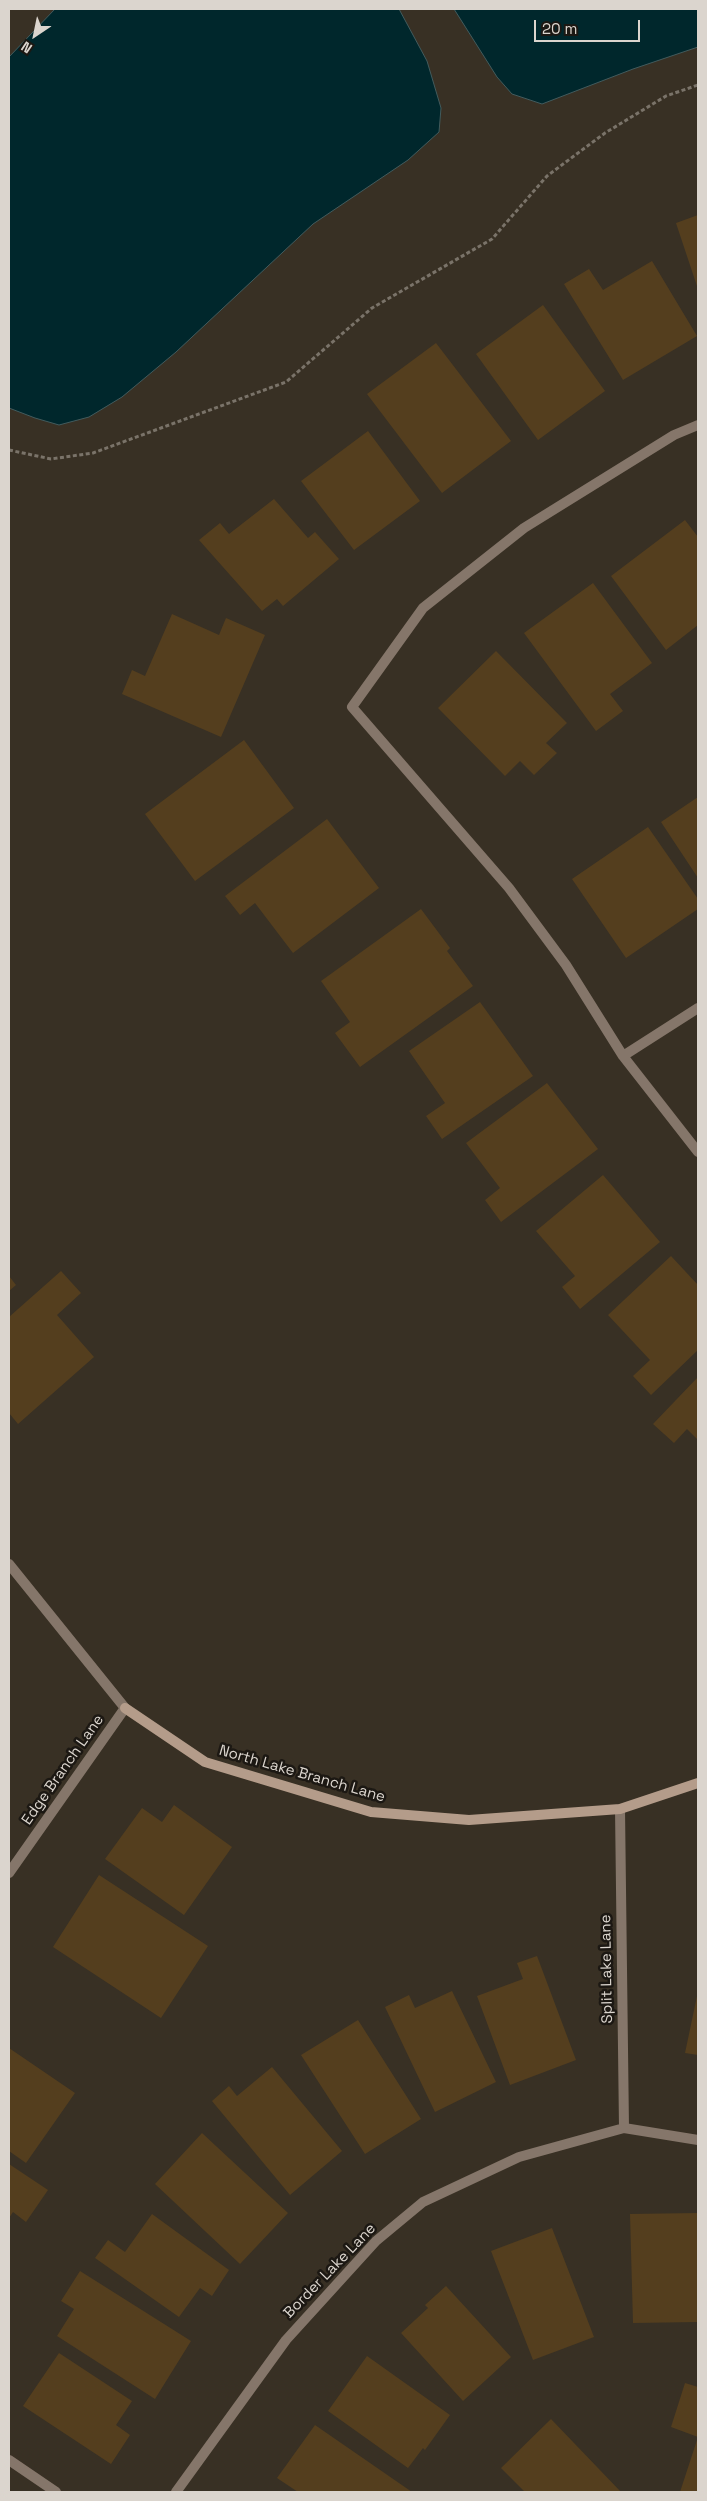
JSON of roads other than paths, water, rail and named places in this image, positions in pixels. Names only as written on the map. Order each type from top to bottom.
[{"type":"street","points":[[698,425],[674,435],[524,528],[423,608],[352,707],[509,888],[566,965],[623,1056],[698,1152]]},
{"type":"street","points":[[623,1056],[698,1008]]},
{"type":"street","name":"North Lake Branch Lane","points":[[9,1564],[125,1708],[205,1762],[371,1812],[469,1820],[620,1809],[698,1783]]},
{"type":"street","name":"Edge Branch Lane","points":[[9,1873],[125,1708]]},
{"type":"street","name":"Split Lake Lane","points":[[620,1809],[624,2128]]},
{"type":"street","points":[[624,2128],[698,2140]]},
{"type":"street","name":"Border Lake Lane","points":[[176,2492],[286,2340],[376,2241],[423,2202],[519,2158],[624,2128]]},
{"type":"street","points":[[9,2460],[56,2492]]},
{"type":"water","points":[[55,9],[399,9],[427,61],[441,108],[439,132],[408,160],[313,224],[176,352],[122,397],[89,417],[59,425],[9,408],[9,57]]},
{"type":"water","points":[[454,9],[698,9],[698,47],[633,69],[542,104],[512,94],[497,77]]}]
